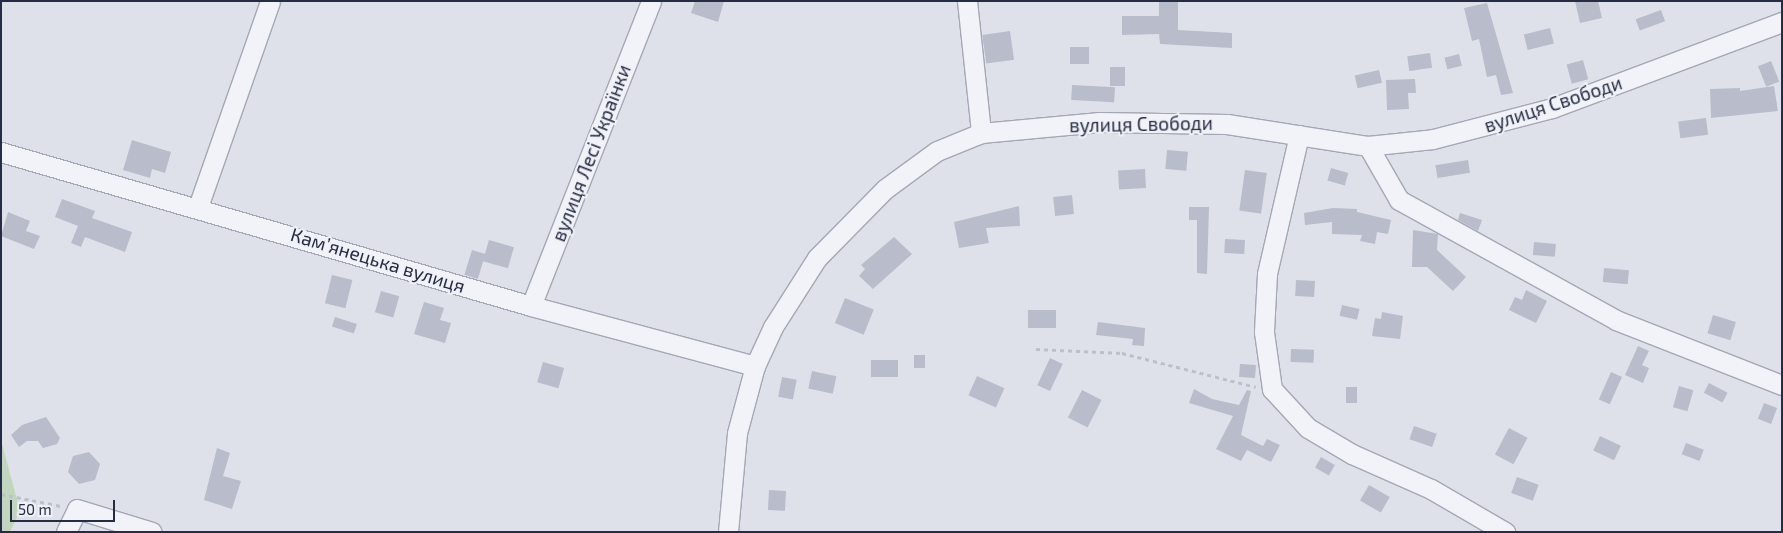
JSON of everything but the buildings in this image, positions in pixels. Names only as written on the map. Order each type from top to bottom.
[{"type":"street","points":[[198,207],[270,1]]},
{"type":"street","name":"вулиця Лесі Українки","points":[[532,306],[651,1]]},
{"type":"street","points":[[968,1],[981,133]]},
{"type":"street","name":"вулиця Свободи","points":[[728,532],[737,433],[755,366],[773,327],[817,258],[885,189],[937,151],[981,133],[1099,122],[1227,124],[1368,146],[1433,139],[1552,108],[1782,22]]},
{"type":"street","points":[[1299,135],[1267,274],[1264,332],[1272,389],[1308,428],[1352,454],[1431,489],[1504,532]]},
{"type":"street","points":[[1368,146],[1399,200],[1616,320],[1782,385]]},
{"type":"street","name":"Камʼянецька вулиця","points":[[1,152],[198,207],[532,306],[755,366]]},
{"type":"street","points":[[66,532],[77,509],[152,532]]},
{"type":"path","points":[[1036,349],[1122,353],[1247,386],[1272,389]]},
{"type":"path","points":[[1,494],[77,509]]},
{"type":"green space","points":[[1,440],[20,511],[10,532],[1,532]]}]
